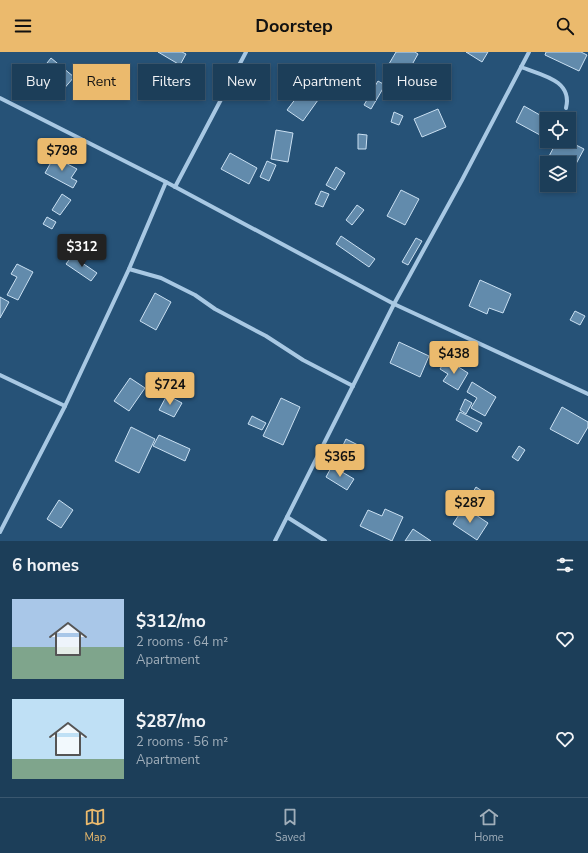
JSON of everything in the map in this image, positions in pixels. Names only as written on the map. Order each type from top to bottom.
[{"type":"street","points":[[175,187],[246,52]]},
{"type":"street","points":[[275,541],[394,304],[462,180],[529,52]]},
{"type":"street","points":[[521,67],[544,76],[561,85],[566,91],[568,100],[566,108]]},
{"type":"street","points":[[0,98],[166,182],[394,304],[588,394]]},
{"type":"street","points":[[0,532],[65,406],[129,269],[166,182]]},
{"type":"street","points":[[129,269],[161,278],[195,295],[215,310],[266,336],[303,360],[353,386]]},
{"type":"street","points":[[0,375],[65,406]]},
{"type":"street","points":[[287,517],[325,541]]},
{"type":"building","points":[[158,52],[182,52],[186,54],[181,64]]},
{"type":"building","points":[[396,52],[415,52],[418,54],[412,64],[389,64]]},
{"type":"building","points":[[466,52],[488,52],[482,62]]},
{"type":"building","points":[[546,52],[581,52],[587,55],[579,71],[545,55]]},
{"type":"building","points":[[51,58],[58,64],[46,64]]},
{"type":"building","points":[[65,70],[73,76],[65,88]]},
{"type":"building","points":[[378,81],[383,84],[383,88],[371,109],[364,105],[367,100],[375,100],[375,86]]},
{"type":"building","points":[[295,100],[318,100],[303,121],[287,110]]},
{"type":"building","points":[[524,106],[540,115],[540,135],[516,122]]},
{"type":"building","points":[[438,109],[446,127],[422,137],[414,119]]},
{"type":"building","points":[[394,112],[403,116],[399,125],[391,122]]},
{"type":"building","points":[[276,130],[293,133],[288,162],[271,159]]},
{"type":"building","points":[[358,134],[367,135],[366,149],[358,149]]},
{"type":"building","points":[[576,145],[584,149],[576,164],[576,156],[549,156],[553,148],[576,148]]},
{"type":"building","points":[[230,153],[257,168],[249,184],[221,169]]},
{"type":"building","points":[[54,157],[77,169],[71,178],[77,181],[73,188],[45,173]]},
{"type":"building","points":[[267,161],[276,165],[269,181],[260,177]]},
{"type":"building","points":[[336,167],[345,173],[335,190],[326,185]]},
{"type":"building","points":[[401,190],[419,199],[405,225],[387,216]]},
{"type":"building","points":[[321,191],[329,194],[323,207],[315,204]]},
{"type":"building","points":[[62,194],[71,200],[60,215],[52,210]]},
{"type":"building","points":[[357,205],[364,210],[352,225],[346,220]]},
{"type":"building","points":[[47,217],[56,222],[52,229],[43,224]]},
{"type":"building","points":[[341,236],[375,259],[369,267],[336,244]]},
{"type":"building","points":[[416,238],[422,241],[408,265],[402,262]]},
{"type":"building","points":[[72,256],[97,273],[91,281],[66,264]]},
{"type":"building","points":[[17,264],[33,272],[18,300],[7,295],[17,277],[11,274]]},
{"type":"building","points":[[480,280],[511,294],[503,313],[489,308],[487,314],[469,306]]},
{"type":"building","points":[[155,293],[171,302],[156,330],[140,321]]},
{"type":"building","points":[[0,297],[9,302],[0,318]]},
{"type":"building","points":[[575,311],[585,316],[580,325],[570,320]]},
{"type":"building","points":[[399,342],[429,356],[420,377],[390,363]]},
{"type":"building","points":[[446,359],[468,373],[458,390],[443,381],[448,374],[440,369]]},
{"type":"building","points":[[130,378],[145,388],[129,411],[114,401]]},
{"type":"building","points":[[472,382],[496,397],[485,416],[471,408],[477,398],[467,392]]},
{"type":"building","points":[[167,395],[182,403],[174,417],[159,410]]},
{"type":"building","points":[[281,398],[300,407],[283,445],[263,436]]},
{"type":"building","points":[[465,399],[472,403],[466,414],[460,410]]},
{"type":"building","points":[[562,407],[588,422],[588,427],[578,444],[550,429]]},
{"type":"building","points":[[460,412],[482,423],[477,432],[456,420]]},
{"type":"building","points":[[252,416],[266,423],[262,430],[248,424]]},
{"type":"building","points":[[131,427],[155,439],[139,473],[115,461]]},
{"type":"building","points":[[159,435],[190,449],[185,461],[153,446]]},
{"type":"building","points":[[346,439],[358,445],[348,465],[336,460]]},
{"type":"building","points":[[519,446],[525,450],[518,461],[512,457]]},
{"type":"building","points":[[332,466],[354,479],[347,490],[326,477]]},
{"type":"building","points":[[476,487],[494,499],[490,504],[473,492]]},
{"type":"building","points":[[470,498],[477,501],[474,509],[467,506]]},
{"type":"building","points":[[59,500],[73,510],[61,528],[47,519]]},
{"type":"building","points":[[464,507],[488,523],[477,540],[453,524]]},
{"type":"building","points":[[385,509],[403,517],[392,541],[360,526],[368,510],[382,516]]},
{"type":"building","points":[[413,529],[431,541],[405,541]]}]
